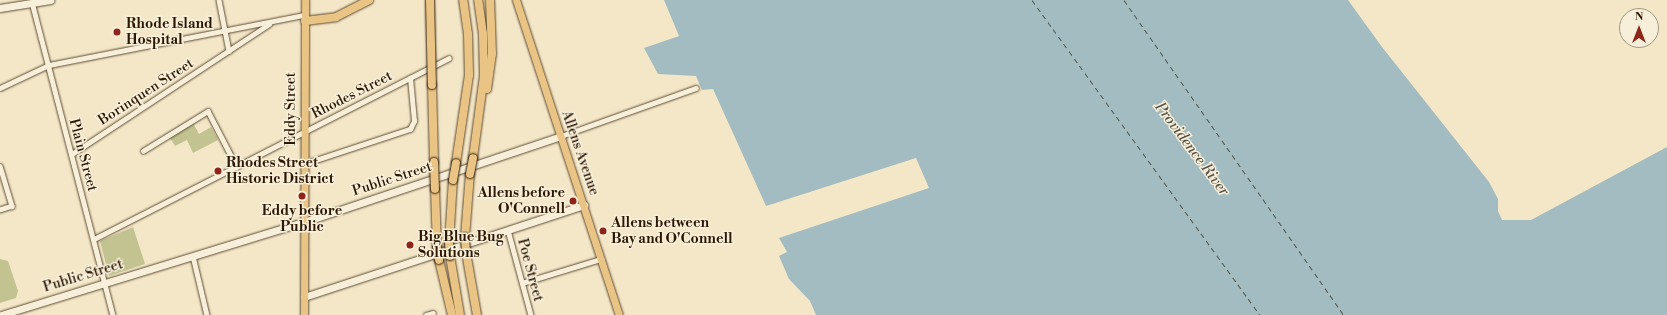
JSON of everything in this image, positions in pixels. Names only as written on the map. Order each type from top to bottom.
[{"type":"highway","points":[[430,0],[437,247],[452,315]]},
{"type":"highway","points":[[460,315],[449,243],[453,180],[469,75],[469,43],[463,0]]},
{"type":"highway","points":[[477,315],[466,252],[465,237],[470,174],[480,115],[484,55],[478,0]]},
{"type":"highway","points":[[480,115],[488,88],[492,54],[490,0]]},
{"type":"highway","points":[[305,18],[336,17],[367,2]]},
{"type":"main road","points":[[0,8],[50,0]]},
{"type":"main road","name":"Eddy Street","points":[[304,315],[305,0]]},
{"type":"main road","name":"Allens Avenue","points":[[516,0],[619,315]]},
{"type":"main road","name":"Public Street","points":[[1,315],[304,221],[561,136]]},
{"type":"main road","points":[[304,297],[584,206]]},
{"type":"street","points":[[219,0],[229,51]]},
{"type":"street","name":"Plain Street","points":[[32,2],[113,315]]},
{"type":"street","points":[[0,88],[49,66],[272,22],[305,18]]},
{"type":"street","name":"Borinquen Street","points":[[72,154],[272,22]]},
{"type":"street","name":"Rhodes Street","points":[[94,239],[449,58]]},
{"type":"street","points":[[304,164],[408,130],[414,121],[410,78]]},
{"type":"street","name":"Public Street","points":[[561,136],[696,88]]},
{"type":"street","points":[[143,151],[208,111],[237,167]]},
{"type":"street","points":[[0,166],[12,206],[0,210]]},
{"type":"street","name":"Poe Street","points":[[508,230],[531,315]]},
{"type":"street","points":[[193,256],[207,315]]},
{"type":"street","points":[[522,283],[601,259]]},
{"type":"street","points":[[426,315],[434,313]]},
{"type":"green space","points":[[193,123],[199,134],[211,127],[218,140],[193,153],[187,140],[175,146],[170,138]]},
{"type":"green space","points":[[133,227],[145,264],[109,276],[100,241]]},
{"type":"green space","points":[[0,259],[8,261],[18,291],[16,298],[0,303]]},
{"type":"water","name":"Providence River","points":[[664,0],[1348,0],[1382,47],[1489,182],[1498,199],[1498,211],[1502,220],[1531,220],[1667,147],[1667,315],[816,315],[810,301],[789,279],[779,256],[787,252],[779,238],[929,188],[916,158],[766,206],[713,89],[702,90],[696,76],[658,74],[644,48],[679,36]]},
{"type":"ferry route","points":[[1032,0],[1260,315]]},
{"type":"ferry route","points":[[1124,0],[1344,315]]},
{"type":"place","name":"Rhode Island Hospital","points":[[117,32]]},
{"type":"place","name":"Rhodes Street Historic District","points":[[218,171]]},
{"type":"place","name":"Eddy before Public","points":[[302,196]]},
{"type":"place","name":"Allens before O'Connell","points":[[573,201]]},
{"type":"place","name":"Allens between Bay and O'Connell","points":[[603,231]]},
{"type":"place","name":"Big Blue Bug Solutions","points":[[410,245]]}]
